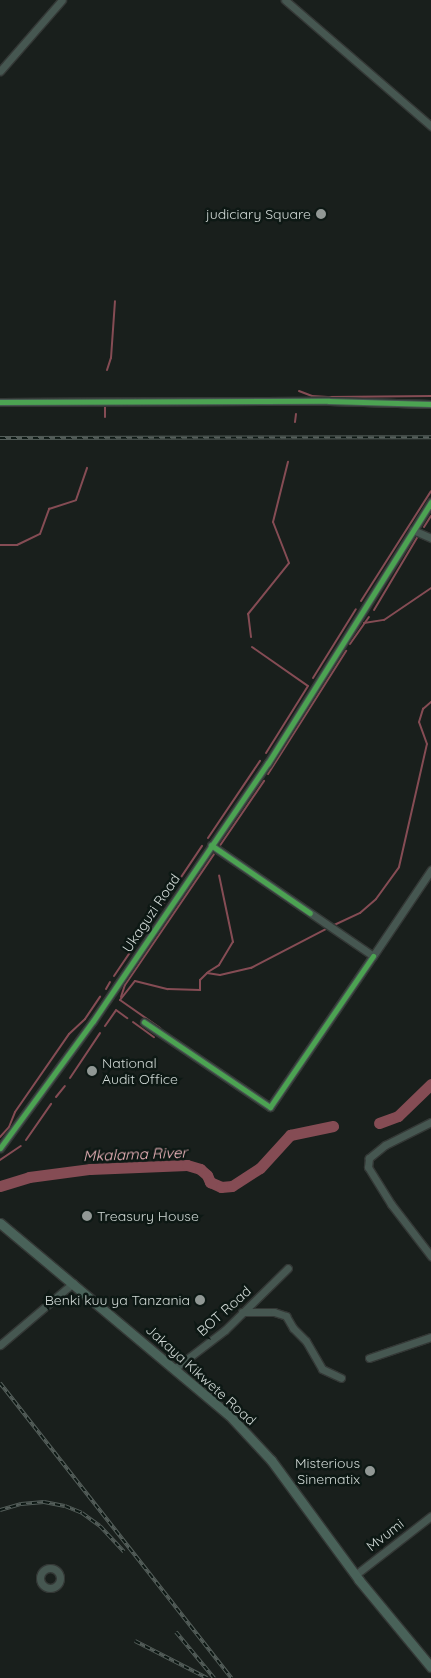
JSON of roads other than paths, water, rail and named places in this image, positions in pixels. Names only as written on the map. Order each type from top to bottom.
[{"type":"main road","name":"Jakaya Kikwete Road","points":[[0,1223],[229,1415],[271,1460],[355,1575],[431,1667]]},
{"type":"street","points":[[0,71],[62,0]]},
{"type":"street","points":[[285,0],[431,126]]},
{"type":"street","points":[[0,402],[329,401],[431,404]]},
{"type":"street","name":"Ukaguzi Road","points":[[0,1148],[93,1021],[212,845],[317,687],[431,502]]},
{"type":"street","points":[[413,530],[431,538]]},
{"type":"street","points":[[212,845],[373,956]]},
{"type":"street","points":[[144,1022],[270,1107],[431,870]]},
{"type":"street","points":[[431,1122],[385,1146],[368,1158],[368,1166],[391,1204],[431,1256]]},
{"type":"street","name":"BOT Road","points":[[174,1368],[225,1330],[288,1268]]},
{"type":"street","points":[[0,1345],[73,1283]]},
{"type":"street","points":[[242,1312],[274,1312],[286,1316],[293,1328],[306,1341],[322,1369],[341,1378]]},
{"type":"street","points":[[369,1358],[430,1338]]},
{"type":"street","name":"Mvumi","points":[[355,1575],[431,1516]]},
{"type":"waterway","points":[[107,370],[111,358],[115,301]]},
{"type":"waterway","points":[[299,391],[312,396],[328,397],[431,396]]},
{"type":"waterway","points":[[105,405],[105,417]]},
{"type":"waterway","points":[[295,422],[296,414]]},
{"type":"waterway","points":[[251,637],[248,614],[289,563],[273,522],[288,462]]},
{"type":"waterway","points":[[0,545],[17,545],[40,534],[49,509],[76,500],[87,468]]},
{"type":"waterway","points":[[361,601],[431,491]]},
{"type":"waterway","points":[[424,527],[431,516]]},
{"type":"waterway","points":[[374,610],[417,538]]},
{"type":"waterway","points":[[364,623],[384,620],[431,588]]},
{"type":"waterway","points":[[313,678],[356,609]]},
{"type":"waterway","points":[[350,644],[369,617]]},
{"type":"waterway","points":[[252,647],[308,686],[266,753]]},
{"type":"waterway","points":[[268,774],[346,651]]},
{"type":"waterway","points":[[332,926],[360,913],[376,899],[399,867],[427,744],[419,722],[423,709],[431,702]]},
{"type":"waterway","points":[[208,838],[260,761]]},
{"type":"waterway","points":[[219,847],[264,781]]},
{"type":"waterway","points":[[163,904],[202,846]]},
{"type":"waterway","points":[[121,997],[125,985],[214,854]]},
{"type":"waterway","points":[[208,972],[219,965],[233,942],[219,875]]},
{"type":"waterway","points":[[114,976],[156,914]]},
{"type":"waterway","points":[[120,1000],[135,981],[168,989],[200,990],[200,980],[207,973],[220,975],[251,968],[328,928]]},
{"type":"waterway","points":[[106,989],[110,982]]},
{"type":"waterway","points":[[0,1137],[9,1127],[15,1112],[69,1034],[85,1019],[100,997]]},
{"type":"waterway","points":[[120,1000],[160,1028]]},
{"type":"waterway","points":[[105,1026],[116,1010],[127,1018]]},
{"type":"waterway","points":[[133,1022],[154,1037]]},
{"type":"waterway","points":[[70,1078],[100,1033]]},
{"type":"waterway","name":"Mkalama River","points":[[379,1123],[398,1116],[431,1084]]},
{"type":"waterway","points":[[56,1097],[65,1086]]},
{"type":"waterway","points":[[26,1140],[51,1104]]},
{"type":"waterway","name":"Mkalama River","points":[[0,1186],[29,1177],[90,1169],[187,1165],[200,1169],[207,1175],[210,1182],[221,1187],[232,1186],[260,1168],[290,1135],[333,1126]]},
{"type":"waterway","points":[[0,1160],[21,1146]]},
{"type":"railway","points":[[0,438],[431,437]]},
{"type":"railway","points":[[0,1383],[231,1678]]},
{"type":"railway","points":[[0,1510],[21,1504],[44,1502],[65,1506],[82,1513],[100,1526],[124,1552]]},
{"type":"railway","points":[[176,1632],[214,1678]]},
{"type":"railway","points":[[135,1641],[207,1678]]},
{"type":"place","name":"judiciary Square","points":[[321,214]]},
{"type":"place","name":"National Audit Office","points":[[92,1071]]},
{"type":"place","name":"Treasury House","points":[[87,1216]]},
{"type":"place","name":"Benki kuu ya Tanzania","points":[[200,1300]]},
{"type":"place","name":"Misterious Sinematix","points":[[370,1471]]}]
